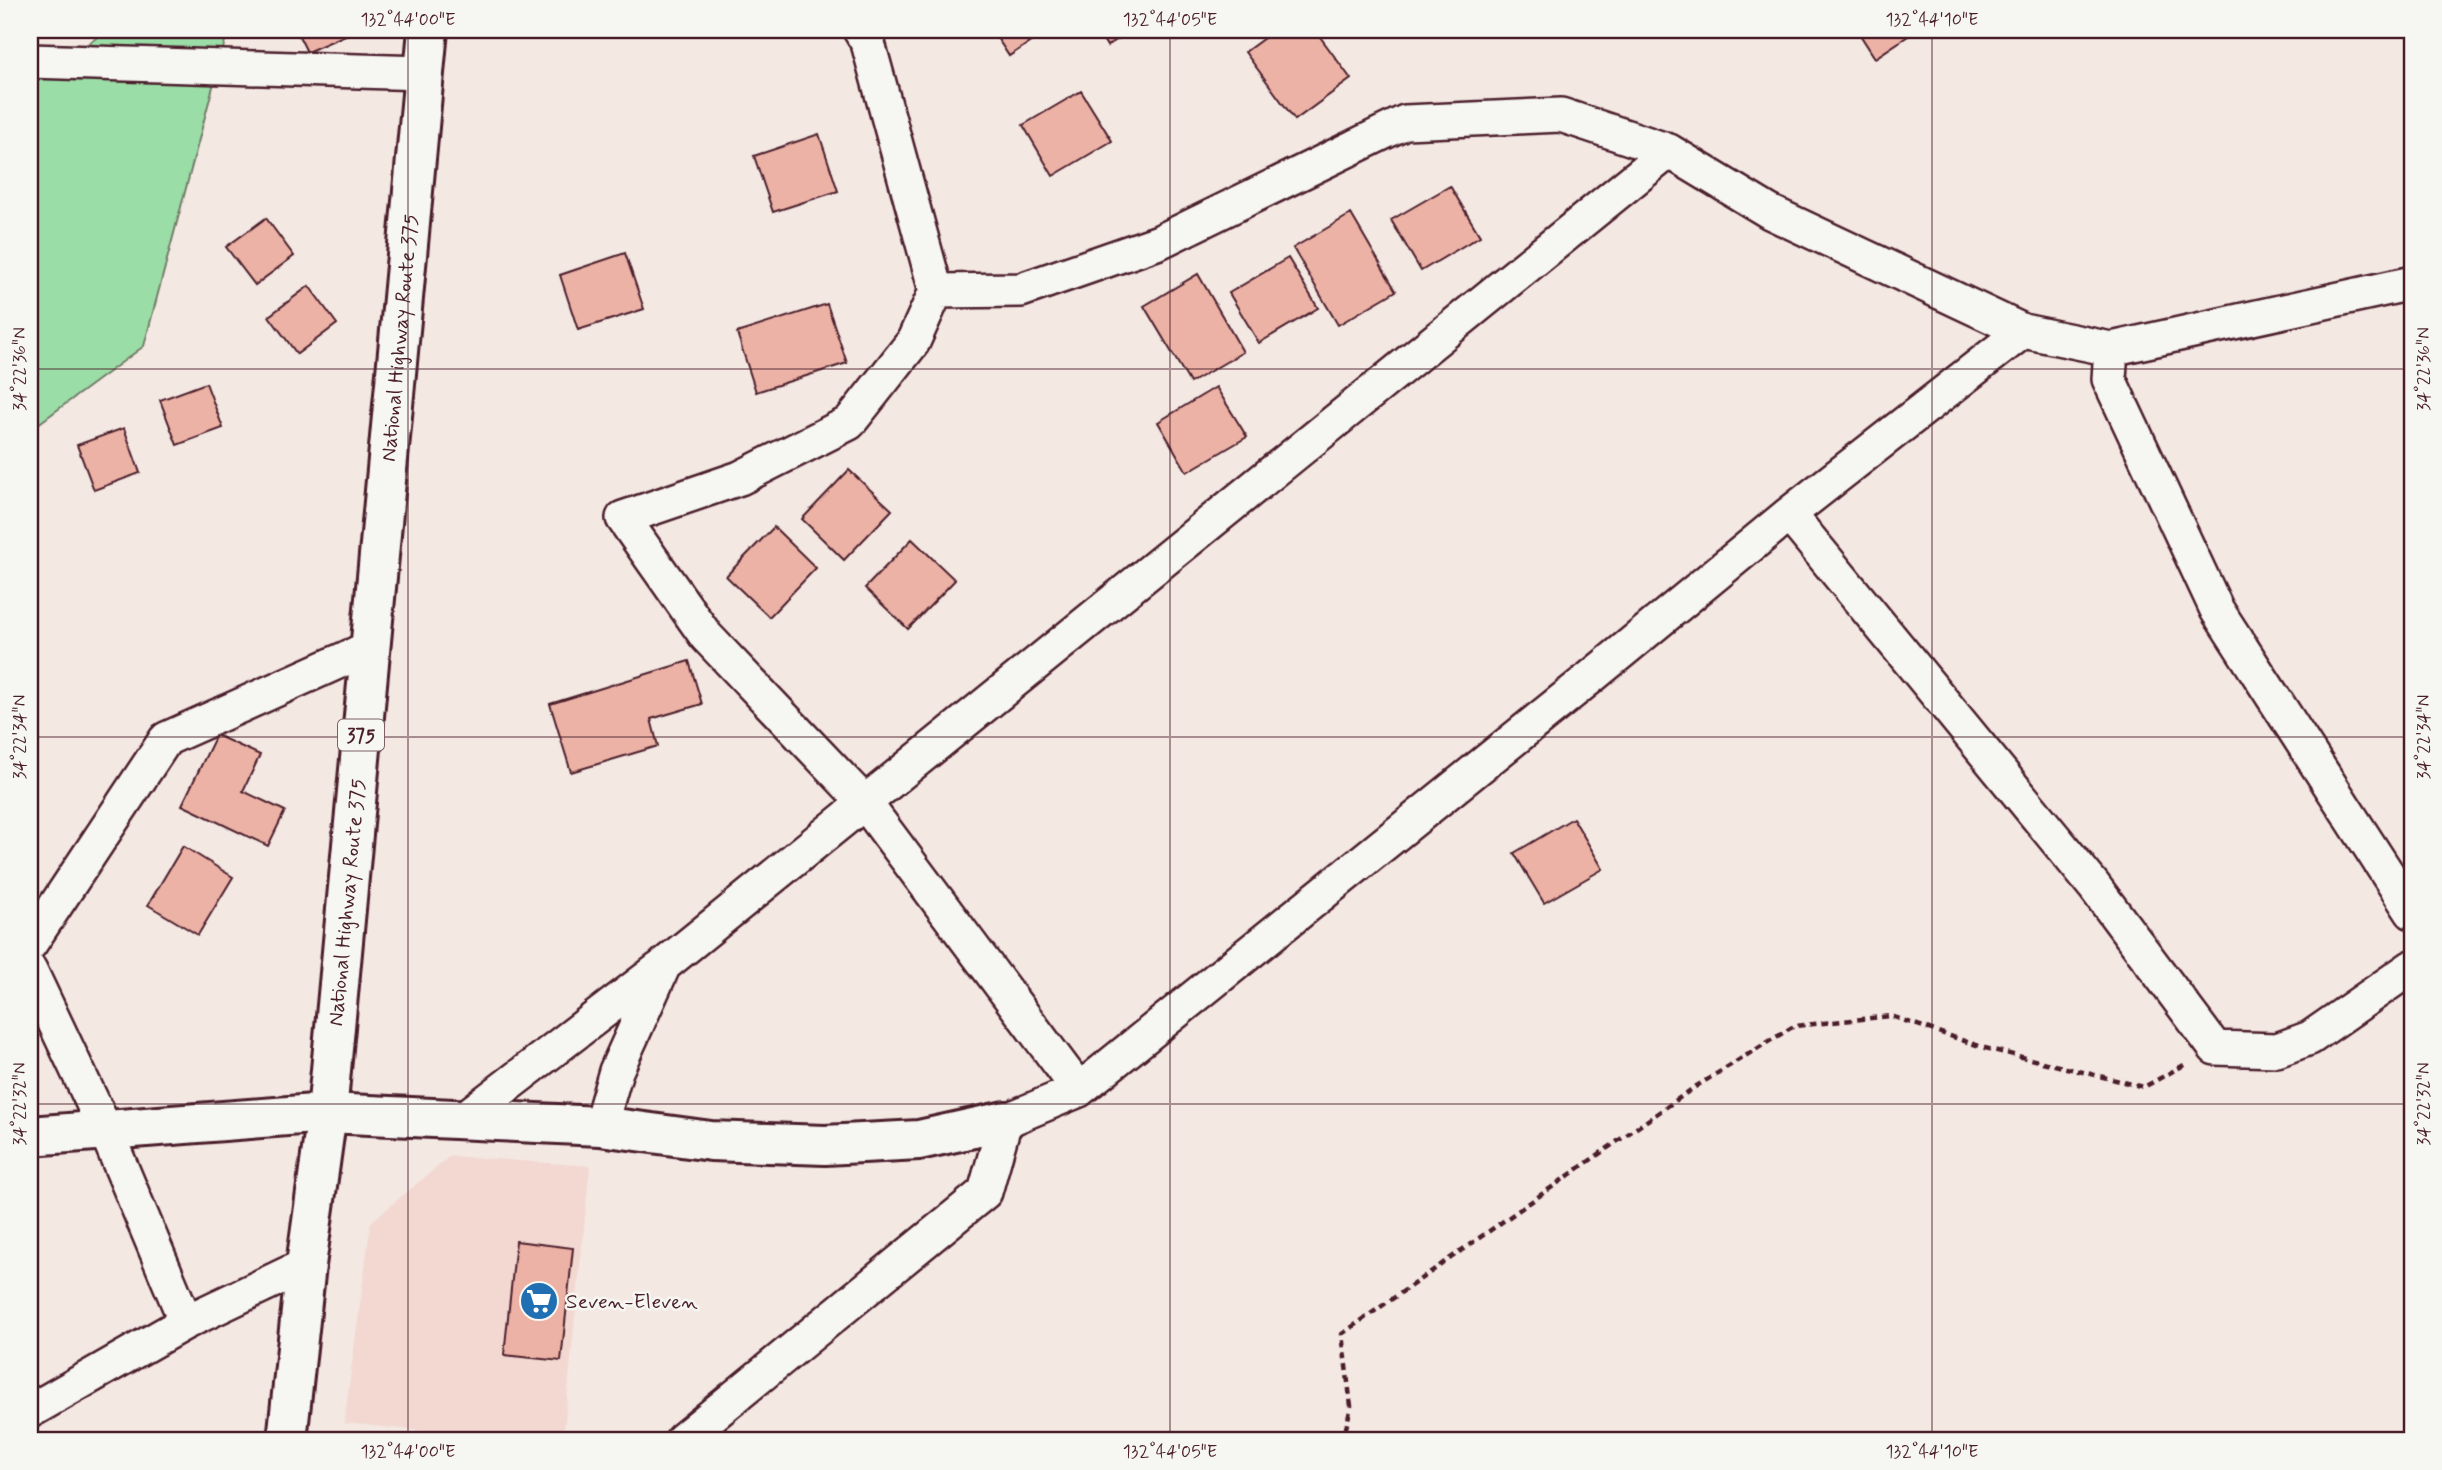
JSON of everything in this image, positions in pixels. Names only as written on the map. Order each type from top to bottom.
[{"type":"main road","name":"National Highway Route 375","points":[[288,1440],[306,1265],[327,1112],[428,30]]},
{"type":"main road","points":[[30,1136],[327,1112],[600,1126],[711,1141],[825,1145],[919,1140],[1005,1121]]},
{"type":"street","points":[[860,30],[868,43],[936,291],[913,342],[849,423],[740,478],[623,518],[706,636],[865,803],[1079,1090]]},
{"type":"street","points":[[30,61],[423,73]]},
{"type":"street","points":[[936,291],[1021,290],[1159,242],[1405,122],[1560,115],[1669,151],[1770,212],[2023,331],[2111,349],[2412,283]]},
{"type":"street","points":[[462,1120],[664,965],[1669,151]]},
{"type":"street","points":[[682,1440],[985,1192],[1005,1121],[1079,1090],[1789,514],[2023,331]]},
{"type":"street","points":[[2111,349],[2109,379],[2217,610],[2402,877],[2412,912]]},
{"type":"street","points":[[1789,514],[2094,886],[2215,1048],[2277,1050],[2310,1038],[2412,967]]},
{"type":"street","points":[[30,944],[166,739],[369,648]]},
{"type":"street","points":[[600,1126],[616,1071],[664,965]]},
{"type":"street","points":[[30,970],[106,1131],[186,1322]]},
{"type":"street","points":[[30,1411],[186,1322],[306,1265]]},
{"type":"path","points":[[1340,1440],[1344,1437],[1351,1406],[1342,1334],[1696,1087],[1794,1027],[1891,1016],[1985,1048],[2144,1087],[2215,1048]]},
{"type":"shaded area","points":[[450,1156],[590,1166],[563,1440],[511,1440],[344,1423],[371,1222]]},
{"type":"green space","points":[[108,30],[228,30],[144,346],[30,430],[30,83]]},
{"type":"building","points":[[296,30],[357,30],[307,52]]},
{"type":"building","points":[[992,30],[1049,30],[1009,56]]},
{"type":"building","points":[[1097,30],[1132,30],[1107,46]]},
{"type":"building","points":[[1275,30],[1315,30],[1351,79],[1295,120],[1245,52]]},
{"type":"building","points":[[1857,30],[1917,30],[1875,58]]},
{"type":"building","points":[[1081,91],[1112,141],[1053,176],[1023,125]]},
{"type":"building","points":[[819,134],[838,191],[773,212],[754,156]]},
{"type":"building","points":[[1450,186],[1480,236],[1421,271],[1391,220]]},
{"type":"building","points":[[1351,214],[1396,291],[1338,325],[1293,248]]},
{"type":"building","points":[[266,218],[294,256],[255,285],[226,247]]},
{"type":"building","points":[[625,253],[644,309],[578,330],[560,275]]},
{"type":"building","points":[[1288,258],[1318,308],[1259,343],[1229,293]]},
{"type":"building","points":[[1198,274],[1243,352],[1190,383],[1144,306]]},
{"type":"building","points":[[309,286],[337,324],[297,354],[269,316]]},
{"type":"building","points":[[827,304],[847,363],[756,392],[737,333]]},
{"type":"building","points":[[206,383],[223,428],[177,445],[160,400]]},
{"type":"building","points":[[1216,387],[1247,437],[1187,472],[1158,422]]},
{"type":"building","points":[[124,428],[140,473],[94,490],[77,445]]},
{"type":"building","points":[[849,470],[892,510],[844,560],[802,519]]},
{"type":"building","points":[[774,527],[816,568],[769,617],[726,576]]},
{"type":"building","points":[[912,539],[955,580],[908,629],[865,588]]},
{"type":"building","points":[[689,661],[702,704],[651,719],[658,746],[571,772],[550,704]]},
{"type":"building","points":[[216,735],[260,755],[243,791],[285,811],[268,846],[182,805]]},
{"type":"building","points":[[1573,818],[1603,869],[1544,903],[1514,853]]},
{"type":"building","points":[[183,846],[233,877],[198,935],[148,905]]},
{"type":"building","name":"Seven-Eleven","points":[[516,1241],[573,1248],[561,1361],[504,1355]]},
{"type":"place","name":"Seven-Eleven","points":[[539,1301]]}]
